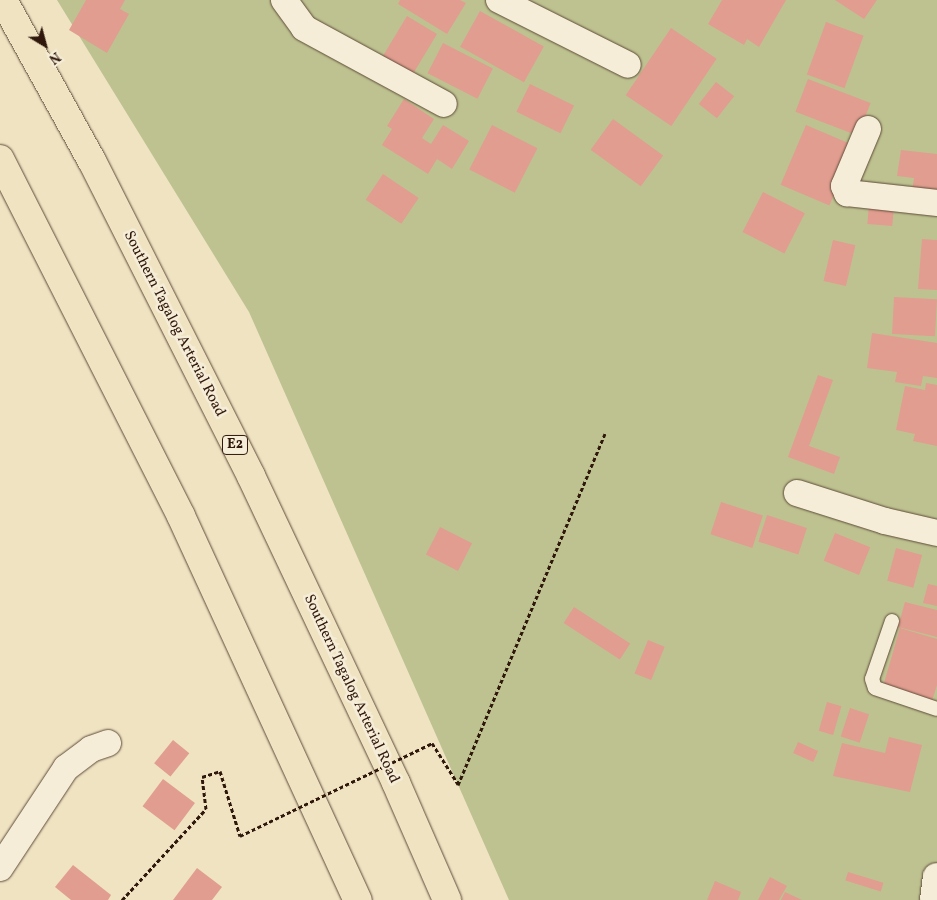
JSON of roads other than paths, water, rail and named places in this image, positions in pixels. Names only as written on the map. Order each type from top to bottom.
[{"type":"highway","name":"Southern Tagalog Arterial Road","points":[[3,0],[92,161],[251,476],[447,900]]},
{"type":"highway","points":[[0,159],[181,516],[358,900]]},
{"type":"main road","points":[[934,900],[937,877]]},
{"type":"street","points":[[284,0],[304,28],[444,104]]},
{"type":"street","points":[[499,0],[628,65]]},
{"type":"street","points":[[868,129],[844,186],[847,193],[937,203]]},
{"type":"street","points":[[797,493],[885,521],[937,533]]},
{"type":"street","points":[[0,868],[66,768],[91,749],[108,744]]},
{"type":"lane","points":[[892,621],[872,679],[875,688],[937,709]]}]
